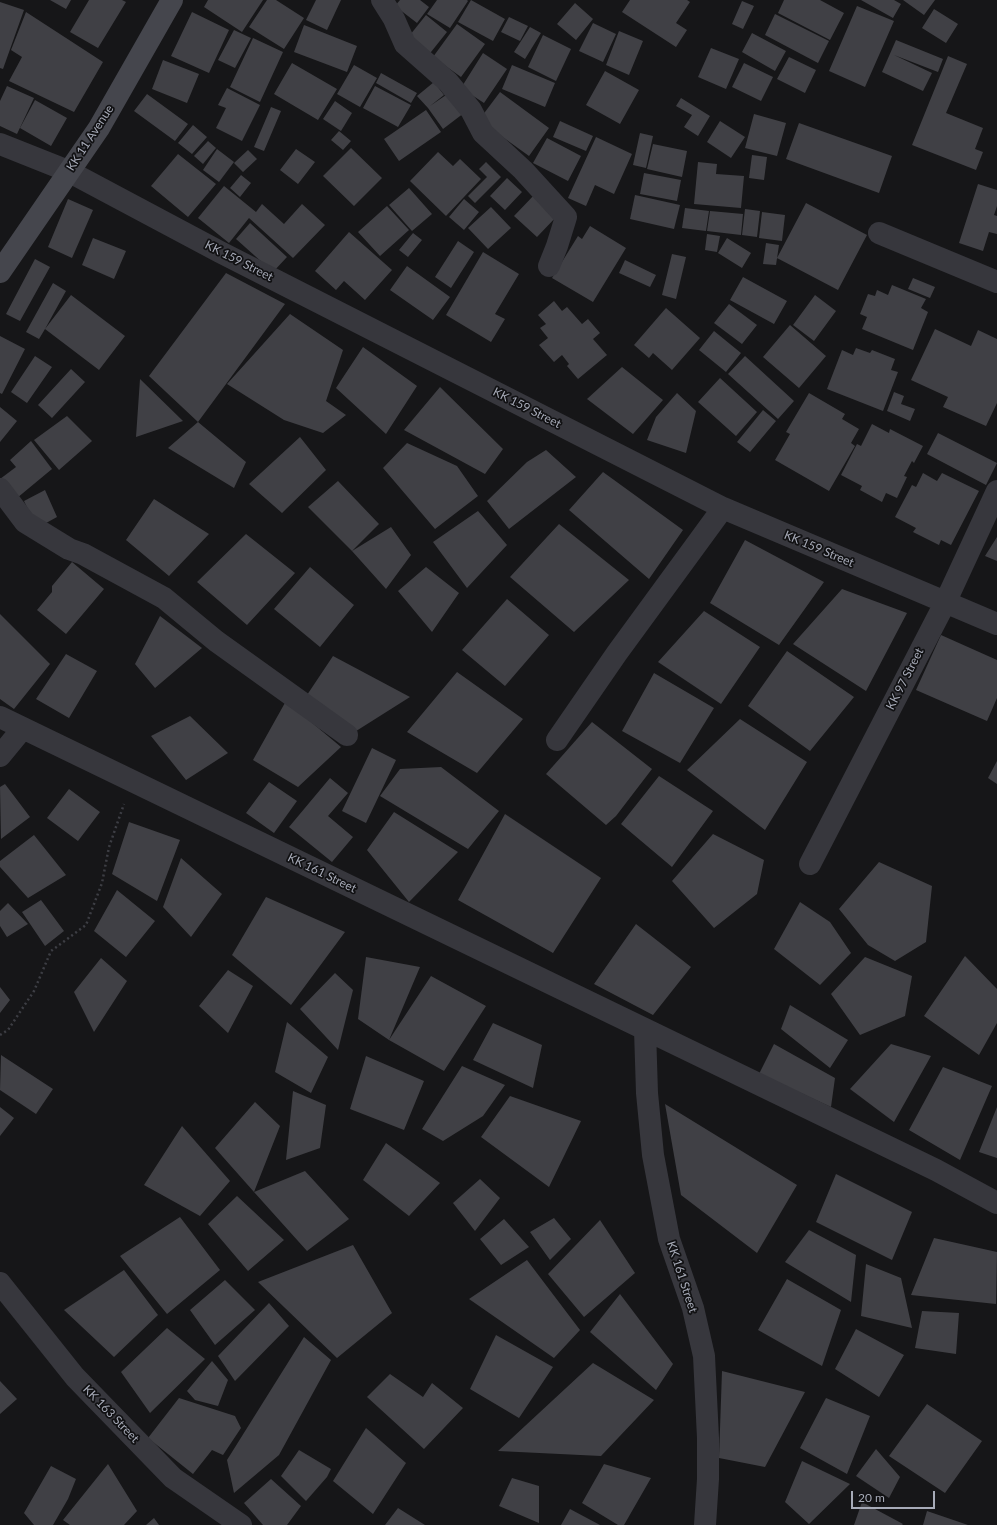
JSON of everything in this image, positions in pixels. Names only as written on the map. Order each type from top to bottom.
[{"type":"main road","name":"KK 11 Avenue","points":[[0,272],[99,128],[172,0]]},
{"type":"street","points":[[382,0],[394,19],[405,44],[448,82],[471,110],[483,133],[523,170],[566,217],[549,266]]},
{"type":"street","name":"KK 159 Street","points":[[0,144],[68,171],[220,252],[723,508],[997,624]]},
{"type":"street","points":[[879,233],[997,282]]},
{"type":"street","points":[[0,489],[25,522],[69,549],[82,554],[164,598],[216,641],[347,735]]},
{"type":"street","name":"KK 97 Street","points":[[810,864],[945,603],[997,491]]},
{"type":"street","points":[[557,740],[617,653],[723,508]]},
{"type":"street","name":"KK 161 Street","points":[[0,717],[929,1167],[997,1203]]},
{"type":"street","points":[[0,756],[23,728]]},
{"type":"street","name":"KK 161 Street","points":[[645,1030],[647,1093],[653,1155],[669,1239],[693,1308],[704,1356],[708,1438],[708,1479],[705,1525]]},
{"type":"street","name":"KK 163 Street","points":[[0,1283],[75,1377],[173,1478],[242,1525]]},
{"type":"path","points":[[0,1035],[8,1030],[34,990],[51,951],[86,925],[102,883],[109,847],[133,781]]},
{"type":"building","points":[[50,0],[71,0],[66,9]]},
{"type":"building","points":[[89,0],[122,0],[126,2],[98,48],[70,32]]},
{"type":"building","points":[[208,0],[263,0],[242,32],[204,7]]},
{"type":"building","points":[[267,0],[276,0],[304,18],[284,49],[249,27]]},
{"type":"building","points":[[316,0],[341,0],[327,30],[306,20]]},
{"type":"building","points":[[400,0],[420,0],[429,7],[417,23],[395,6]]},
{"type":"building","points":[[437,0],[468,1],[450,28],[427,14]]},
{"type":"building","points":[[471,0],[505,19],[493,41],[458,22]]},
{"type":"building","points":[[630,0],[687,0],[690,2],[676,23],[687,30],[676,47],[622,12]]},
{"type":"building","points":[[784,0],[820,0],[844,13],[830,40],[778,13]]},
{"type":"building","points":[[861,0],[894,0],[901,4],[893,18]]},
{"type":"building","points":[[903,0],[935,0],[924,15]]},
{"type":"building","points":[[742,1],[754,6],[743,29],[732,24]]},
{"type":"building","points":[[0,2],[24,10],[3,69],[0,68]]},
{"type":"building","points":[[575,3],[593,19],[576,40],[557,24]]},
{"type":"building","points":[[857,6],[894,21],[865,87],[829,71]]},
{"type":"building","points":[[934,9],[958,24],[946,43],[922,28]]},
{"type":"building","points":[[26,12],[103,62],[74,112],[9,81],[22,57],[11,50]]},
{"type":"building","points":[[192,12],[229,30],[209,73],[171,56]]},
{"type":"building","points":[[775,14],[829,41],[818,63],[765,35]]},
{"type":"building","points":[[426,15],[447,32],[427,57],[406,40]]},
{"type":"building","points":[[509,17],[528,26],[520,41],[501,32]]},
{"type":"building","points":[[593,23],[616,34],[603,62],[579,51]]},
{"type":"building","points":[[457,24],[485,44],[461,77],[433,57]]},
{"type":"building","points":[[304,25],[357,46],[347,72],[294,52]]},
{"type":"building","points":[[530,27],[541,33],[525,59],[514,52]]},
{"type":"building","points":[[234,30],[251,38],[235,68],[218,60]]},
{"type":"building","points":[[619,31],[643,41],[629,75],[606,65]]},
{"type":"building","points":[[752,33],[786,51],[775,71],[742,52]]},
{"type":"building","points":[[543,35],[571,49],[556,81],[528,67]]},
{"type":"building","points":[[253,38],[283,52],[260,102],[230,87]]},
{"type":"building","points":[[896,40],[943,59],[938,72],[894,55],[932,73],[923,91],[882,72]]},
{"type":"building","points":[[711,48],[739,59],[726,89],[698,77]]},
{"type":"building","points":[[483,53],[507,69],[484,103],[461,88]]},
{"type":"building","points":[[948,56],[967,64],[946,113],[983,128],[975,149],[983,152],[976,170],[912,145]]},
{"type":"building","points":[[789,57],[816,70],[805,93],[777,79]]},
{"type":"building","points":[[163,60],[199,74],[187,103],[152,89]]},
{"type":"building","points":[[292,63],[337,89],[318,120],[274,94]]},
{"type":"building","points":[[744,63],[773,77],[761,101],[732,87]]},
{"type":"building","points":[[354,65],[377,78],[360,107],[337,94]]},
{"type":"building","points":[[512,65],[555,83],[545,107],[502,89]]},
{"type":"building","points":[[605,71],[639,90],[620,124],[586,105]]},
{"type":"building","points":[[381,73],[417,93],[411,103],[376,83]]},
{"type":"building","points":[[434,82],[444,95],[430,106],[449,93],[464,113],[443,129],[428,108],[417,96]]},
{"type":"building","points":[[7,86],[34,98],[17,134],[0,126],[0,101]]},
{"type":"building","points":[[375,86],[411,105],[398,127],[363,108]]},
{"type":"building","points":[[227,88],[260,105],[242,141],[216,128],[226,108],[218,105]]},
{"type":"building","points":[[500,92],[549,128],[529,156],[479,120]]},
{"type":"building","points":[[147,94],[188,124],[175,141],[134,111]]},
{"type":"building","points":[[681,98],[710,116],[698,136],[684,127],[692,115],[676,106]]},
{"type":"building","points":[[35,100],[67,118],[51,146],[20,128]]},
{"type":"building","points":[[335,101],[352,113],[341,131],[323,119]]},
{"type":"building","points":[[271,107],[281,111],[264,151],[254,147]]},
{"type":"building","points":[[426,110],[441,132],[399,161],[384,139]]},
{"type":"building","points":[[754,114],[786,123],[777,156],[745,148]]},
{"type":"building","points":[[560,121],[593,136],[586,151],[553,137]]},
{"type":"building","points":[[720,121],[745,137],[731,158],[707,142]]},
{"type":"building","points":[[799,123],[892,156],[879,193],[786,159]]},
{"type":"building","points":[[193,125],[207,137],[192,154],[178,143]]},
{"type":"building","points":[[339,131],[351,141],[343,150],[331,140]]},
{"type":"building","points":[[640,133],[653,136],[646,168],[633,165]]},
{"type":"building","points":[[596,137],[632,154],[614,194],[595,185],[586,206],[568,198]]},
{"type":"building","points":[[547,138],[581,156],[568,181],[533,163]]},
{"type":"building","points":[[208,141],[216,148],[203,164],[194,156]]},
{"type":"building","points":[[653,144],[687,151],[682,177],[647,169]]},
{"type":"building","points":[[351,148],[382,178],[354,206],[323,176]]},
{"type":"building","points":[[217,149],[234,162],[219,182],[203,170]]},
{"type":"building","points":[[296,149],[315,162],[298,184],[280,170]]},
{"type":"building","points":[[248,150],[257,159],[243,172],[234,163]]},
{"type":"building","points":[[438,152],[453,166],[460,159],[481,179],[446,216],[410,181]]},
{"type":"building","points":[[178,154],[216,184],[188,217],[151,186]]},
{"type":"building","points":[[752,155],[767,157],[764,180],[749,178]]},
{"type":"building","points":[[486,162],[501,177],[475,203],[468,196],[487,177],[479,169]]},
{"type":"building","points":[[698,162],[717,164],[716,174],[744,176],[741,208],[694,204]]},
{"type":"building","points":[[644,173],[681,180],[677,201],[640,194]]},
{"type":"building","points":[[241,175],[251,183],[240,197],[230,188]]},
{"type":"building","points":[[507,178],[522,192],[505,210],[490,196]]},
{"type":"building","points":[[978,184],[997,190],[997,206],[994,215],[997,216],[997,234],[989,232],[983,251],[959,243]]},
{"type":"building","points":[[224,186],[256,212],[262,204],[284,224],[302,204],[325,225],[293,258],[249,218],[229,243],[198,218]]},
{"type":"building","points":[[409,188],[432,214],[412,231],[389,205]]},
{"type":"building","points":[[536,193],[558,215],[537,237],[514,216]]},
{"type":"building","points":[[635,195],[680,205],[674,229],[630,219]]},
{"type":"building","points":[[68,199],[93,210],[72,258],[48,247]]},
{"type":"building","points":[[464,199],[479,212],[464,230],[449,217]]},
{"type":"building","points":[[806,203],[867,235],[838,290],[777,258]]},
{"type":"building","points":[[387,206],[409,230],[380,256],[358,232]]},
{"type":"building","points":[[491,207],[511,228],[488,249],[468,228]]},
{"type":"building","points":[[685,208],[709,211],[706,231],[682,228]]},
{"type":"building","points":[[745,209],[760,211],[757,237],[742,235]]},
{"type":"building","points":[[710,211],[743,214],[741,235],[707,231]]},
{"type":"building","points":[[762,212],[785,215],[782,241],[759,238]]},
{"type":"building","points":[[250,223],[287,257],[273,272],[236,239]]},
{"type":"building","points":[[590,226],[626,248],[593,302],[552,278],[578,236],[582,239]]},
{"type":"building","points":[[349,232],[392,270],[365,300],[344,281],[336,290],[315,271]]},
{"type":"building","points":[[413,233],[422,240],[408,257],[399,250]]},
{"type":"building","points":[[707,234],[720,236],[717,252],[705,250]]},
{"type":"building","points":[[93,238],[126,251],[114,279],[82,265]]},
{"type":"building","points":[[727,238],[751,253],[742,268],[718,253]]},
{"type":"building","points":[[458,241],[474,252],[451,288],[435,277]]},
{"type":"building","points":[[766,243],[779,245],[776,265],[763,264]]},
{"type":"building","points":[[483,252],[519,274],[495,314],[505,319],[491,342],[446,315]]},
{"type":"building","points":[[672,254],[686,257],[676,299],[662,295]]},
{"type":"building","points":[[35,259],[50,267],[20,321],[6,314]]},
{"type":"building","points":[[625,260],[656,275],[650,287],[619,273]]},
{"type":"building","points":[[407,266],[450,297],[433,320],[390,290]]},
{"type":"building","points":[[226,273],[285,304],[198,422],[149,376]]},
{"type":"building","points":[[743,277],[787,301],[774,324],[730,300]]},
{"type":"building","points":[[913,278],[935,287],[930,298],[908,289]]},
{"type":"building","points":[[53,283],[66,291],[39,339],[26,332]]},
{"type":"building","points":[[892,285],[926,299],[921,308],[928,312],[913,350],[862,329],[867,317],[860,314],[868,294],[875,296],[877,290],[888,295]]},
{"type":"building","points":[[71,295],[125,336],[99,370],[45,329]]},
{"type":"building","points":[[815,295],[836,311],[814,341],[793,325]]},
{"type":"building","points":[[554,301],[562,311],[567,307],[582,324],[588,319],[600,333],[593,339],[607,355],[578,379],[567,366],[569,364],[562,355],[554,362],[539,345],[548,338],[540,328],[546,324],[538,315]]},
{"type":"building","points":[[729,304],[757,325],[742,344],[714,323]]},
{"type":"building","points":[[666,308],[700,338],[672,370],[653,353],[649,358],[634,345]]},
{"type":"building","points":[[290,314],[343,350],[326,401],[346,415],[323,433],[284,420],[227,384]]},
{"type":"building","points":[[790,325],[826,356],[799,388],[763,357]]},
{"type":"building","points":[[935,329],[971,346],[978,330],[997,339],[997,403],[986,426],[943,407],[948,397],[911,380]]},
{"type":"building","points":[[714,331],[741,353],[726,372],[699,350]]},
{"type":"building","points":[[0,336],[25,349],[2,394],[0,393]]},
{"type":"building","points":[[363,347],[417,386],[386,434],[336,388]]},
{"type":"building","points":[[856,348],[870,353],[872,350],[895,359],[891,370],[898,372],[883,411],[827,389],[842,350],[853,355]]},
{"type":"building","points":[[35,356],[52,367],[27,403],[11,392]]},
{"type":"building","points":[[745,356],[794,401],[778,419],[728,374]]},
{"type":"building","points":[[622,367],[663,400],[633,434],[587,399]]},
{"type":"building","points":[[71,369],[85,382],[52,418],[38,405]]},
{"type":"building","points":[[720,378],[757,412],[736,436],[698,402]]},
{"type":"building","points":[[140,379],[183,421],[136,437]]},
{"type":"building","points":[[440,387],[503,449],[485,474],[404,430]]},
{"type":"building","points":[[894,392],[904,396],[901,404],[915,409],[910,421],[887,411]]},
{"type":"building","points":[[677,393],[696,411],[686,453],[647,440],[656,417]]},
{"type":"building","points":[[809,393],[845,414],[842,419],[859,429],[851,443],[855,446],[829,491],[775,460],[790,434],[786,432]]},
{"type":"building","points":[[0,407],[17,421],[0,442]]},
{"type":"building","points":[[763,410],[776,421],[750,452],[737,442]]},
{"type":"building","points":[[67,416],[92,441],[59,470],[34,440]]},
{"type":"building","points":[[198,422],[246,462],[234,488],[168,448]]},
{"type":"building","points":[[872,424],[889,433],[890,429],[923,446],[914,463],[912,461],[904,476],[907,477],[897,498],[886,493],[882,502],[860,490],[862,486],[841,475],[857,444],[861,446]]},
{"type":"building","points":[[938,433],[997,463],[986,485],[927,454]]},
{"type":"building","points":[[300,437],[326,470],[282,513],[249,484]]},
{"type":"building","points":[[31,441],[52,469],[17,498],[0,479],[16,467],[10,460]]},
{"type":"building","points":[[407,443],[457,466],[478,496],[435,529],[383,468]]},
{"type":"building","points":[[546,450],[576,477],[509,529],[487,501],[527,462]]},
{"type":"building","points":[[603,472],[683,530],[649,579],[569,510]]},
{"type":"building","points":[[923,473],[937,481],[942,473],[979,491],[951,545],[941,540],[939,545],[913,532],[916,528],[895,517],[912,485],[916,487]]},
{"type":"building","points":[[338,481],[379,524],[352,551],[308,507]]},
{"type":"building","points":[[45,490],[57,517],[37,528],[24,501]]},
{"type":"building","points":[[154,499],[209,534],[169,576],[126,540]]},
{"type":"building","points":[[478,511],[507,545],[467,588],[433,542]]},
{"type":"building","points":[[559,524],[629,580],[574,632],[510,577]]},
{"type":"building","points":[[391,527],[411,555],[386,589],[352,551]]},
{"type":"building","points":[[246,534],[295,573],[247,625],[197,582]]},
{"type":"building","points":[[997,537],[997,561],[985,556]]},
{"type":"building","points":[[745,540],[824,582],[779,645],[710,603]]},
{"type":"building","points":[[72,562],[104,589],[66,634],[37,610],[52,592],[52,586]]},
{"type":"building","points":[[310,567],[354,605],[320,647],[274,609]]},
{"type":"building","points":[[426,567],[459,593],[432,632],[398,591]]},
{"type":"building","points":[[842,589],[907,613],[866,691],[793,644]]},
{"type":"building","points":[[507,599],[549,635],[505,686],[462,650]]},
{"type":"building","points":[[704,611],[760,647],[721,704],[658,662]]},
{"type":"building","points":[[0,614],[50,664],[14,709],[0,699]]},
{"type":"building","points":[[160,616],[202,648],[155,688],[135,664]]},
{"type":"building","points":[[941,635],[997,660],[997,698],[987,721],[916,690]]},
{"type":"building","points":[[787,651],[854,697],[810,751],[748,706]]},
{"type":"building","points":[[66,654],[97,671],[69,718],[36,699]]},
{"type":"building","points":[[333,656],[410,697],[353,733],[305,698]]},
{"type":"building","points":[[457,672],[523,719],[477,773],[407,732]]},
{"type":"building","points":[[654,673],[714,708],[680,763],[622,731]]},
{"type":"building","points":[[286,701],[341,747],[298,787],[253,760]]},
{"type":"building","points":[[190,716],[228,753],[186,780],[151,736]]},
{"type":"building","points":[[740,719],[807,762],[765,830],[687,770]]},
{"type":"building","points":[[592,722],[652,769],[616,816],[606,825],[546,774]]},
{"type":"building","points":[[372,748],[396,760],[366,823],[342,811]]},
{"type":"building","points":[[997,761],[997,784],[988,778]]},
{"type":"building","points":[[441,767],[499,811],[468,849],[380,796],[400,769]]},
{"type":"building","points":[[659,776],[713,811],[672,867],[621,824]]},
{"type":"building","points":[[330,778],[348,793],[328,816],[353,837],[332,862],[289,827]]},
{"type":"building","points":[[269,782],[297,801],[274,833],[246,813]]},
{"type":"building","points":[[5,784],[30,817],[1,839],[0,787]]},
{"type":"building","points":[[69,789],[100,812],[78,841],[47,818]]},
{"type":"building","points":[[394,812],[458,852],[409,902],[367,850]]},
{"type":"building","points":[[505,814],[601,878],[553,953],[458,900]]},
{"type":"building","points":[[129,822],[180,840],[157,901],[112,874]]},
{"type":"building","points":[[713,834],[764,860],[757,894],[714,928],[672,881]]},
{"type":"building","points":[[34,835],[66,875],[28,898],[0,867],[0,861]]},
{"type":"building","points":[[181,858],[222,894],[191,937],[163,907]]},
{"type":"building","points":[[879,862],[932,886],[926,942],[895,961],[868,945],[839,909]]},
{"type":"building","points":[[117,890],[155,921],[126,957],[94,931]]},
{"type":"building","points":[[266,897],[345,932],[291,1005],[232,955]]},
{"type":"building","points":[[41,900],[64,931],[45,946],[22,912]]},
{"type":"building","points":[[800,902],[830,922],[851,953],[820,985],[774,949]]},
{"type":"building","points":[[8,903],[28,924],[7,937],[0,926],[0,911]]},
{"type":"building","points":[[636,924],[691,967],[653,1015],[594,984]]},
{"type":"building","points":[[965,956],[997,989],[997,1023],[979,1055],[924,1016]]},
{"type":"building","points":[[366,957],[420,967],[389,1040],[358,1019]]},
{"type":"building","points":[[865,957],[912,976],[905,1016],[860,1035],[831,994]]},
{"type":"building","points":[[101,958],[127,981],[94,1032],[74,992]]},
{"type":"building","points":[[228,970],[253,986],[228,1033],[199,1006]]},
{"type":"building","points":[[335,973],[353,990],[338,1050],[300,1009]]},
{"type":"building","points":[[431,976],[486,1006],[444,1071],[389,1040]]},
{"type":"building","points":[[0,987],[10,1000],[0,1013]]},
{"type":"building","points":[[790,1005],[848,1040],[830,1068],[781,1029]]},
{"type":"building","points":[[287,1022],[328,1057],[311,1093],[275,1072]]},
{"type":"building","points":[[493,1023],[542,1045],[533,1088],[473,1060]]},
{"type":"building","points":[[774,1044],[835,1078],[831,1107],[759,1074]]},
{"type":"building","points":[[891,1044],[931,1056],[894,1122],[850,1089]]},
{"type":"building","points":[[1,1055],[53,1089],[36,1114],[0,1090]]},
{"type":"building","points":[[366,1056],[424,1081],[404,1130],[350,1109]]},
{"type":"building","points":[[462,1066],[505,1085],[483,1116],[443,1141],[422,1129]]},
{"type":"building","points":[[943,1067],[992,1086],[960,1160],[909,1130]]},
{"type":"building","points":[[293,1091],[326,1105],[320,1148],[286,1160]]},
{"type":"building","points":[[510,1096],[581,1121],[549,1187],[481,1137]]},
{"type":"building","points":[[255,1102],[280,1126],[254,1192],[215,1148]]},
{"type":"building","points":[[665,1104],[797,1185],[757,1253],[681,1195]]},
{"type":"building","points":[[0,1107],[14,1118],[0,1136]]},
{"type":"building","points":[[997,1107],[997,1158],[979,1152]]},
{"type":"building","points":[[182,1126],[230,1181],[200,1216],[144,1185]]},
{"type":"building","points":[[386,1143],[440,1183],[409,1216],[363,1180]]},
{"type":"building","points":[[305,1171],[349,1219],[307,1251],[254,1192]]},
{"type":"building","points":[[836,1174],[912,1212],[892,1260],[816,1222]]},
{"type":"building","points":[[480,1179],[500,1198],[475,1231],[453,1203]]},
{"type":"building","points":[[237,1196],[284,1240],[248,1271],[208,1224]]},
{"type":"building","points":[[180,1217],[220,1270],[167,1314],[120,1256]]},
{"type":"building","points":[[554,1218],[571,1239],[550,1260],[530,1232]]},
{"type":"building","points":[[504,1219],[529,1247],[501,1265],[480,1239]]},
{"type":"building","points":[[600,1220],[635,1273],[584,1317],[548,1274]]},
{"type":"building","points":[[809,1230],[856,1255],[851,1302],[785,1262]]},
{"type":"building","points":[[934,1238],[997,1252],[996,1304],[911,1295]]},
{"type":"building","points":[[353,1245],[392,1313],[337,1358],[258,1282]]},
{"type":"building","points":[[527,1260],[580,1330],[554,1358],[469,1299]]},
{"type":"building","points":[[866,1264],[901,1278],[912,1328],[861,1316]]},
{"type":"building","points":[[124,1270],[158,1315],[114,1357],[64,1310]]},
{"type":"building","points":[[787,1279],[841,1310],[822,1366],[758,1330]]},
{"type":"building","points":[[225,1280],[255,1310],[215,1345],[190,1310]]},
{"type":"building","points":[[620,1294],[673,1364],[656,1390],[590,1332]]},
{"type":"building","points":[[269,1303],[289,1326],[235,1381],[218,1356]]},
{"type":"building","points":[[922,1311],[959,1313],[956,1354],[915,1348]]},
{"type":"building","points":[[167,1328],[205,1359],[150,1413],[121,1372]]},
{"type":"building","points":[[856,1329],[904,1355],[879,1397],[835,1369]]},
{"type":"building","points":[[496,1335],[553,1367],[519,1418],[470,1389]]},
{"type":"building","points":[[304,1337],[331,1360],[279,1455],[234,1493],[227,1460]]},
{"type":"building","points":[[212,1361],[228,1380],[218,1406],[195,1400],[187,1391]]},
{"type":"building","points":[[593,1363],[654,1400],[601,1456],[498,1451]]},
{"type":"building","points":[[722,1371],[805,1392],[765,1467],[719,1458]]},
{"type":"building","points":[[390,1374],[423,1397],[432,1383],[463,1408],[424,1449],[367,1397]]},
{"type":"building","points":[[0,1381],[17,1399],[0,1414]]},
{"type":"building","points":[[179,1398],[235,1416],[241,1428],[223,1455],[212,1450],[193,1474],[148,1438]]},
{"type":"building","points":[[826,1398],[870,1416],[847,1474],[800,1448]]},
{"type":"building","points":[[927,1404],[982,1441],[945,1493],[889,1456]]},
{"type":"building","points":[[366,1428],[406,1463],[373,1514],[333,1481]]},
{"type":"building","points":[[876,1449],[900,1477],[889,1498],[856,1476]]},
{"type":"building","points":[[299,1450],[331,1469],[327,1477],[306,1501],[281,1476]]},
{"type":"building","points":[[802,1461],[850,1484],[809,1524],[785,1502]]},
{"type":"building","points":[[108,1464],[137,1511],[124,1525],[70,1525],[63,1520]]},
{"type":"building","points":[[604,1464],[651,1478],[624,1525],[618,1525],[582,1503]]},
{"type":"building","points":[[51,1466],[76,1479],[68,1499],[53,1525],[34,1525],[24,1513]]},
{"type":"building","points":[[512,1478],[539,1486],[539,1523],[499,1506]]},
{"type":"building","points":[[271,1479],[301,1506],[287,1525],[263,1525],[244,1503]]},
{"type":"building","points":[[862,1502],[903,1524],[854,1525]]},
{"type":"building","points":[[398,1508],[425,1525],[385,1525]]},
{"type":"building","points":[[570,1509],[600,1525],[561,1525]]},
{"type":"building","points":[[927,1511],[968,1525],[923,1525]]},
{"type":"building","points":[[154,1518],[159,1525],[146,1525]]}]
